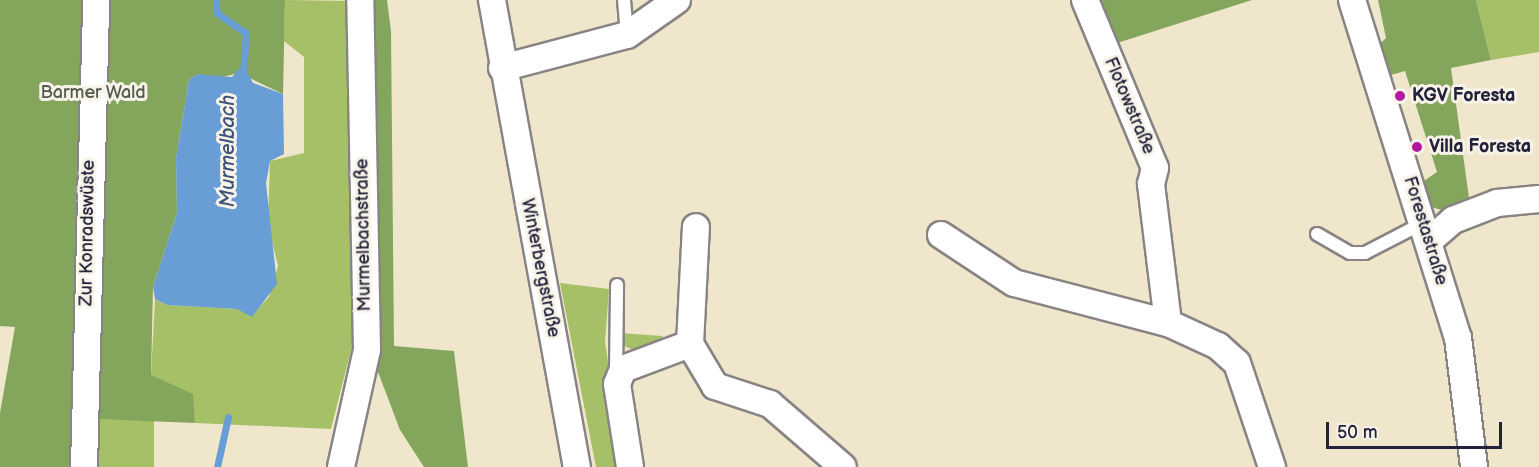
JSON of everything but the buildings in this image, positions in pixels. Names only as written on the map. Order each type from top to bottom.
[{"type":"street","name":"Zur Konradswüste","points":[[84,467],[96,0]]},
{"type":"street","name":"Murmelbachstraße","points":[[341,467],[367,350],[360,0]]},
{"type":"street","name":"Winterbergstraße","points":[[492,0],[502,68],[578,467]]},
{"type":"street","points":[[502,68],[627,35],[677,0]]},
{"type":"street","name":"Flotowstraße","points":[[1085,0],[1155,168],[1151,184],[1168,323]]},
{"type":"street","name":"Forestastraße","points":[[1352,0],[1458,338],[1474,467]]},
{"type":"street","points":[[1426,232],[1497,203],[1539,199]]},
{"type":"street","points":[[696,227],[690,344],[715,386],[770,404],[843,467]]},
{"type":"street","points":[[942,235],[1014,283],[1168,323],[1203,337],[1237,363],[1272,467]]},
{"type":"street","points":[[630,467],[617,384],[630,364],[690,344]]},
{"type":"lane","points":[[624,0],[627,35]]},
{"type":"lane","points":[[1317,234],[1350,253],[1365,254],[1426,232]]},
{"type":"lane","points":[[617,285],[617,384]]},
{"type":"green space","name":"Barmer Wald","points":[[0,0],[285,0],[283,94],[239,73],[218,78],[197,74],[189,80],[176,158],[177,213],[153,287],[151,375],[193,394],[195,423],[96,419],[72,467],[0,467],[0,413],[15,327],[0,326]]},
{"type":"green space","points":[[285,0],[354,1],[349,17],[352,346],[331,429],[195,423],[192,394],[151,376],[155,299],[167,305],[237,309],[258,308],[269,297],[278,266],[268,224],[270,161],[304,153],[304,57],[284,41]]},
{"type":"green space","points":[[368,0],[387,0],[391,31],[394,346],[454,351],[468,467],[424,467],[400,430],[375,364]]},
{"type":"green space","points":[[1093,0],[1252,0],[1111,45]]},
{"type":"green space","points":[[1378,0],[1476,0],[1491,60],[1451,68],[1470,205],[1452,213],[1428,206],[1418,185],[1437,172],[1405,71],[1384,77],[1374,49],[1386,38]]},
{"type":"green space","points":[[1476,0],[1539,0],[1539,52],[1491,60]]},
{"type":"green space","points":[[560,283],[609,289],[605,342],[624,467],[596,467]]},
{"type":"green space","points":[[619,333],[663,336],[660,343],[639,352],[624,346]]},
{"type":"green space","points":[[96,419],[154,420],[154,467],[96,467]]},
{"type":"water","points":[[243,64],[253,83],[283,94],[284,154],[270,161],[266,183],[277,284],[252,317],[237,309],[167,305],[155,299],[153,287],[177,213],[176,158],[189,80],[197,74],[232,77]]},
{"type":"waterway","name":"Murmelbach","points":[[216,0],[217,13],[246,33],[243,73]]},
{"type":"waterway","name":"Murmelbach","points":[[217,467],[228,417]]},
{"type":"place","name":"KGV Foresta","points":[[1400,96]]},
{"type":"place","name":"Villa Foresta","points":[[1417,147]]}]
